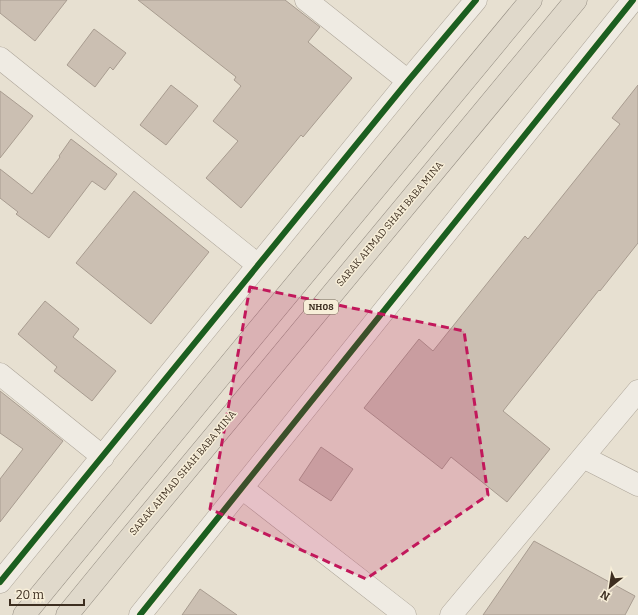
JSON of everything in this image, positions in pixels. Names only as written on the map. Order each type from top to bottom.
[{"type":"highway","points":[[24,615],[531,0]]},
{"type":"highway","name":"SARAK AHMAD SHAH BABA MINA","points":[[67,615],[576,0]]},
{"type":"street","points":[[306,0],[408,81]]},
{"type":"street","points":[[0,582],[408,81],[476,0]]},
{"type":"street","points":[[140,615],[633,0]]},
{"type":"street","points":[[0,58],[258,265]]},
{"type":"street","points":[[0,374],[102,457]]},
{"type":"street","points":[[450,615],[638,391]]},
{"type":"street","points":[[583,457],[638,485]]},
{"type":"street","points":[[242,488],[405,615]]},
{"type":"highlighted area","points":[[250,287],[464,331],[488,495],[366,579],[210,509]]},
{"type":"building","points":[[0,0],[67,0],[35,41],[0,13]]},
{"type":"building","points":[[138,0],[285,0],[320,27],[308,42],[352,78],[303,137],[301,135],[241,208],[206,178],[238,141],[213,121],[241,86],[234,80],[236,77]]},
{"type":"building","points":[[94,29],[126,53],[113,70],[110,67],[95,87],[67,65]]},
{"type":"building","points":[[171,85],[198,106],[166,145],[140,125]]},
{"type":"building","points":[[638,85],[638,243],[503,411],[550,449],[507,502],[451,457],[442,469],[364,408],[419,339],[433,351],[525,236],[528,239],[620,124],[612,118]]},
{"type":"building","points":[[0,91],[33,116],[0,158]]},
{"type":"building","points":[[71,139],[117,174],[105,190],[92,181],[49,238],[16,214],[18,212],[0,198],[0,169],[32,194],[60,157],[59,156]]},
{"type":"building","points":[[134,191],[209,252],[151,324],[76,263]]},
{"type":"building","points":[[45,301],[79,329],[73,337],[116,371],[92,401],[54,371],[57,367],[18,334]]},
{"type":"building","points":[[0,391],[63,441],[0,522],[0,479],[23,449],[0,433]]},
{"type":"building","points":[[321,447],[353,469],[331,501],[299,480]]},
{"type":"building","points":[[534,541],[635,596],[625,615],[483,615]]},
{"type":"building","points":[[200,589],[237,615],[182,615]]},
{"type":"cycle path","points":[[0,582],[408,81],[476,0]]},
{"type":"cycle path","points":[[140,615],[633,0]]}]
